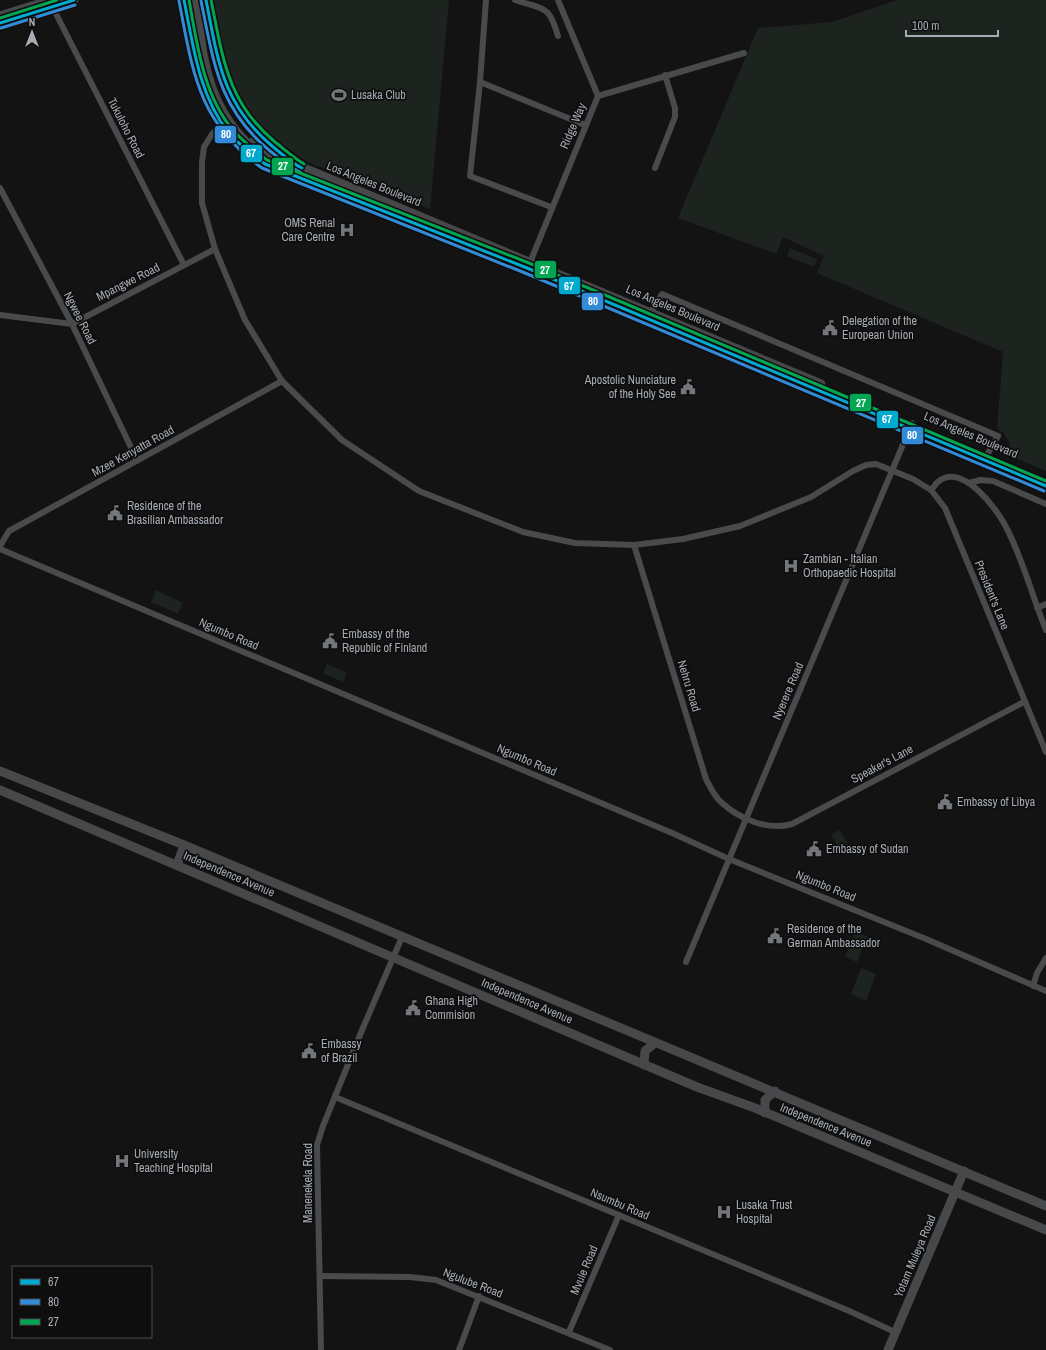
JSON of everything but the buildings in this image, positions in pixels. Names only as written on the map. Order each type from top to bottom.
[{"type":"main road","points":[[0,16],[51,3],[74,0]]},
{"type":"main road","name":"Los Angeles Boulevard","points":[[184,0],[202,85],[222,124],[250,155],[265,164],[651,312],[911,425]]},
{"type":"main road","name":"Los Angeles Boulevard","points":[[194,0],[210,84],[220,111],[241,137],[282,170]]},
{"type":"main road","name":"Los Angeles Boulevard","points":[[200,0],[215,82],[226,108],[245,133],[262,148],[306,169],[529,265],[986,457],[1046,486]]},
{"type":"main road","name":"Los Angeles Boulevard","points":[[206,0],[221,72],[229,94],[240,115],[256,133],[290,161]]},
{"type":"main road","points":[[0,24],[51,3]]},
{"type":"main road","name":"Los Angeles Boulevard","points":[[986,457],[1046,479]]},
{"type":"main road","name":"Independence Avenue","points":[[0,771],[184,845],[645,1039],[775,1091],[1046,1206]]},
{"type":"main road","name":"Independence Avenue","points":[[0,790],[393,956],[697,1087],[755,1108],[1046,1230]]},
{"type":"main road","points":[[177,865],[184,845]]},
{"type":"main road","points":[[634,1060],[644,1052],[645,1039]]},
{"type":"main road","points":[[644,1064],[645,1051],[655,1043]]},
{"type":"main road","points":[[755,1108],[765,1100],[765,1087]]},
{"type":"main road","points":[[765,1113],[766,1100],[775,1091]]},
{"type":"main road","name":"Yotam Muleya Road","points":[[888,1350],[964,1171]]},
{"type":"street","points":[[486,0],[480,82],[470,176],[551,207]]},
{"type":"street","points":[[515,0],[547,10],[553,18],[558,36]]},
{"type":"street","name":"Ridge Way","points":[[529,265],[551,207],[598,96],[558,0]]},
{"type":"street","name":"Tukuloho Road","points":[[51,3],[184,265]]},
{"type":"street","points":[[598,96],[665,75],[744,53]]},
{"type":"street","points":[[655,168],[675,117],[675,108],[665,75]]},
{"type":"street","points":[[480,82],[585,125]]},
{"type":"street","name":"President's Lane","points":[[222,124],[212,134],[204,147],[202,162],[202,203],[215,249],[245,320],[282,381],[342,440],[419,490],[523,532],[575,543],[634,545],[683,539],[740,526],[811,497],[866,465],[876,464],[913,479],[931,490],[945,508],[1024,702],[1046,752]]},
{"type":"street","name":"Ngwee Road","points":[[0,188],[72,324],[137,460]]},
{"type":"street","name":"Mpangwe Road","points":[[72,324],[215,249]]},
{"type":"street","points":[[651,312],[662,294],[998,436],[986,457]]},
{"type":"street","points":[[0,315],[72,324]]},
{"type":"street","name":"Mzee Kenyatta Road","points":[[0,548],[9,531],[282,381]]},
{"type":"street","name":"Nyerere Road","points":[[686,962],[911,425]]},
{"type":"street","points":[[931,490],[940,480],[954,477],[963,479],[969,483],[994,510],[1006,526],[1046,630]]},
{"type":"street","points":[[969,483],[980,480],[993,481],[1046,504]]},
{"type":"street","name":"Nehru Road","points":[[634,545],[706,779],[720,801],[746,818]]},
{"type":"street","name":"Ngumbo Road","points":[[0,548],[672,833],[729,859],[926,939],[1046,991]]},
{"type":"street","points":[[1037,608],[1046,604]]},
{"type":"street","name":"Speaker's Lane","points":[[746,818],[773,827],[792,824],[1024,702]]},
{"type":"street","name":"Manenekela Road","points":[[321,1350],[317,1150],[319,1136],[402,937]]},
{"type":"street","points":[[1033,986],[1037,973],[1046,958]]},
{"type":"street","name":"Nsumbu Road","points":[[335,1097],[895,1332]]},
{"type":"street","name":"Mvule Road","points":[[570,1332],[619,1215]]},
{"type":"street","name":"Ngulube Road","points":[[320,1276],[423,1278],[436,1280],[570,1332],[610,1350]]},
{"type":"street","points":[[459,1350],[479,1296]]},
{"type":"shaded area","name":"Lusaka Club","points":[[209,0],[449,0],[430,209],[307,162],[253,123],[222,67]]},
{"type":"shaded area","points":[[897,0],[1046,0],[1046,471],[1004,453],[1010,444],[1004,433],[997,429],[1003,352],[817,273],[824,256],[783,237],[776,254],[678,218],[758,28],[832,22]]},
{"type":"shaded area","points":[[790,248],[817,259],[814,267],[787,256]]},
{"type":"shaded area","points":[[156,590],[183,603],[178,614],[151,602]]},
{"type":"shaded area","points":[[327,664],[347,673],[343,682],[323,673]]},
{"type":"shaded area","points":[[840,830],[850,848],[841,853],[831,834]]},
{"type":"shaded area","points":[[855,932],[868,937],[857,962],[845,957]]},
{"type":"shaded area","points":[[861,968],[876,974],[866,1001],[851,994]]},
{"type":"transit line","name":"27","points":[[0,18],[57,0]]},
{"type":"transit line","name":"67","points":[[0,23],[74,0]]},
{"type":"transit line","name":"67","points":[[184,0],[198,69],[210,102],[218,118],[232,137],[265,164],[527,268],[1046,486]]},
{"type":"transit line","name":"27","points":[[189,0],[203,68],[215,101],[233,130],[267,160],[529,263],[1046,481]]},
{"type":"transit line","name":"67","points":[[206,0],[219,61],[232,97],[242,114],[255,130],[294,164],[302,168]]},
{"type":"transit line","name":"27","points":[[211,0],[224,60],[237,95],[246,111],[259,127],[275,142],[304,164]]},
{"type":"transit line","name":"80","points":[[179,1],[195,73],[211,114],[224,133],[241,151],[262,168],[525,273],[1044,491]]},
{"type":"transit line","name":"80","points":[[201,1],[215,64],[229,101],[239,118],[253,135],[270,151],[292,168],[300,172]]},
{"type":"transit line","name":"80","points":[[1,28],[75,5]]},
{"type":"place","name":"Lusaka Club","points":[[339,95]]},
{"type":"place","name":"OMS Renal Care Centre","points":[[347,230]]},
{"type":"place","name":"Delegation of the European Union","points":[[830,328]]},
{"type":"place","name":"Apostolic Nunciature of the Holy See","points":[[688,387]]},
{"type":"place","name":"Residence of the Brasilian Ambassador","points":[[115,513]]},
{"type":"place","name":"Zambian - Italian Orthopaedic Hospital","points":[[791,566]]},
{"type":"place","name":"Embassy of the Republic of Finland","points":[[330,641]]},
{"type":"place","name":"Embassy of Libya","points":[[945,802]]},
{"type":"place","name":"Embassy of Sudan","points":[[814,849]]},
{"type":"place","name":"Residence of the German Ambassador","points":[[775,936]]},
{"type":"place","name":"Ghana High Commision","points":[[413,1008]]},
{"type":"place","name":"Embassy of Brazil","points":[[309,1051]]},
{"type":"place","name":"University Teaching Hospital","points":[[122,1161]]},
{"type":"place","name":"Lusaka Trust Hospital","points":[[724,1212]]}]
